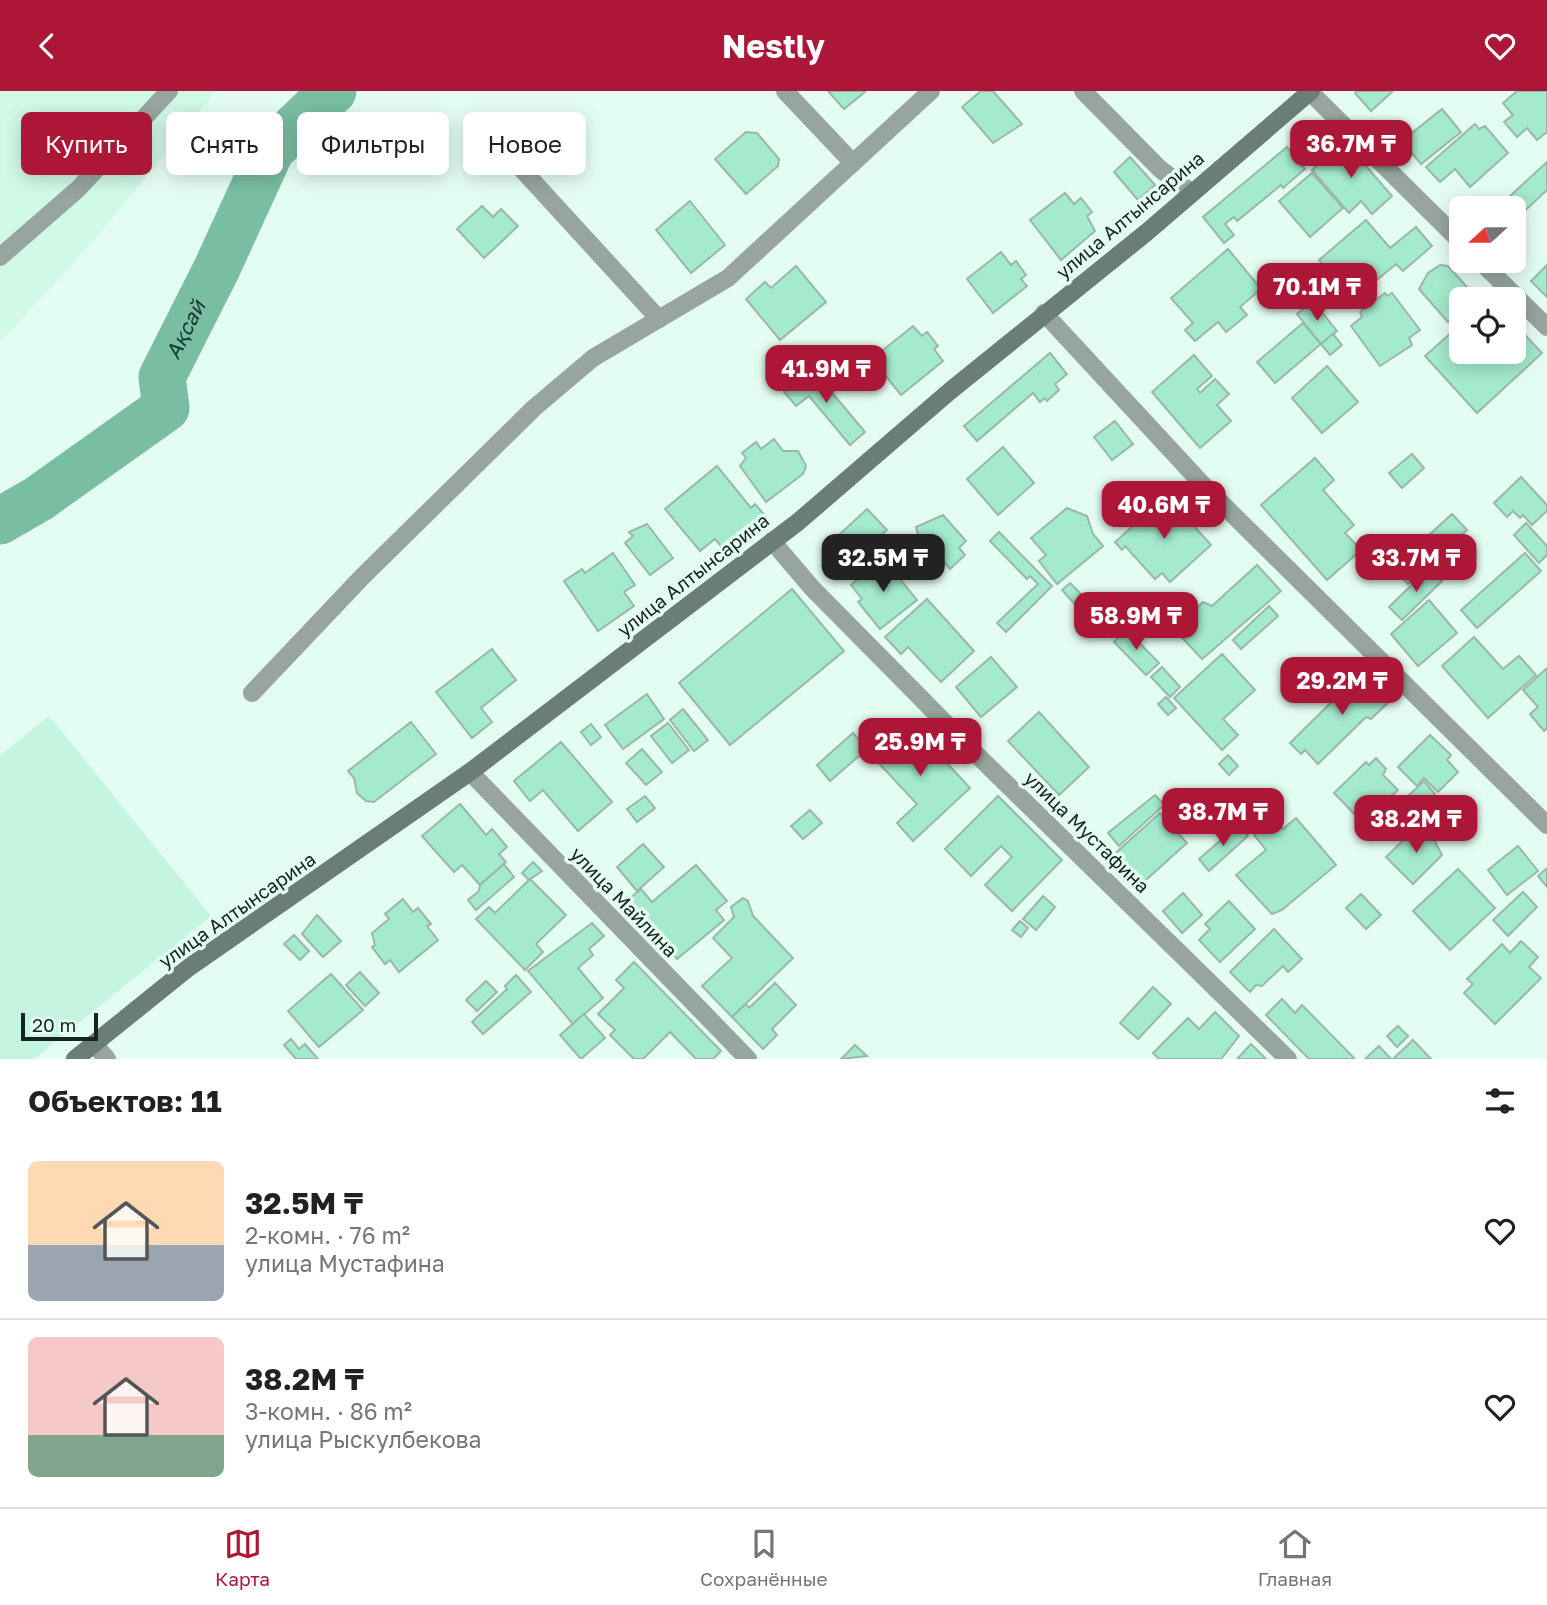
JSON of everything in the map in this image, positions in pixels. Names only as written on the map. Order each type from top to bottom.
[{"type":"street","points":[[0,257],[78,189],[169,91]]},
{"type":"street","points":[[785,91],[853,163]]},
{"type":"street","points":[[252,693],[363,576],[534,408],[593,358],[728,278],[931,91]]},
{"type":"street","points":[[1083,91],[1160,169],[1192,193]]},
{"type":"street","points":[[1310,91],[1449,229]]},
{"type":"street","name":"улица Алтынсарина","points":[[75,1059],[188,968],[470,772],[772,541],[1192,193],[1310,91]]},
{"type":"street","points":[[527,175],[659,319]]},
{"type":"street","points":[[1492,273],[1547,327]]},
{"type":"street","points":[[1044,313],[1206,488],[1547,825]]},
{"type":"street","name":"улица Мустафина","points":[[772,541],[812,588],[970,747],[1288,1059]]},
{"type":"street","name":"улица Майлина","points":[[470,772],[748,1059]]},
{"type":"street","points":[[94,1044],[107,1059]]},
{"type":"shaded area","points":[[0,91],[216,91],[199,112],[166,112],[166,152],[152,169],[152,112],[21,112],[21,175],[147,175],[89,246],[0,342]]},
{"type":"shaded area","points":[[49,716],[211,916],[34,1059],[0,1059],[0,756]]},
{"type":"building","points":[[828,91],[866,91],[844,109]]},
{"type":"building","points":[[981,91],[993,91],[1022,124],[993,143],[962,107]]},
{"type":"building","points":[[1393,91],[1371,111],[1355,93]]},
{"type":"building","points":[[1517,91],[1547,91],[1547,132],[1537,140],[1527,128],[1517,137],[1504,122],[1513,115],[1503,103]]},
{"type":"building","points":[[1442,109],[1461,132],[1421,164],[1402,141]]},
{"type":"building","points":[[1475,124],[1479,129],[1485,126],[1508,153],[1470,187],[1455,169],[1440,182],[1426,167]]},
{"type":"building","points":[[746,132],[757,133],[779,159],[778,166],[746,194],[715,159]]},
{"type":"building","points":[[1344,141],[1392,196],[1372,214],[1361,201],[1349,213],[1312,170]]},
{"type":"building","points":[[1287,147],[1305,169],[1237,221],[1234,217],[1225,224],[1234,235],[1224,243],[1203,217]]},
{"type":"building","points":[[1130,157],[1155,185],[1138,200],[1114,172]]},
{"type":"building","points":[[1547,162],[1547,190],[1526,210],[1526,196],[1510,196]]},
{"type":"building","points":[[1312,173],[1343,208],[1310,237],[1279,201]]},
{"type":"building","points":[[1065,193],[1074,204],[1081,198],[1092,212],[1087,216],[1095,231],[1061,260],[1030,220]]},
{"type":"building","points":[[690,201],[725,245],[691,273],[656,230]]},
{"type":"building","points":[[482,206],[493,217],[501,209],[518,226],[484,258],[457,229]]},
{"type":"building","points":[[1366,220],[1390,248],[1416,227],[1432,246],[1403,271],[1396,264],[1353,300],[1319,260]]},
{"type":"building","points":[[1228,249],[1261,289],[1240,307],[1247,315],[1226,332],[1218,322],[1195,341],[1185,330],[1193,323],[1171,298]]},
{"type":"building","points":[[1001,252],[1011,265],[1016,261],[1026,275],[1021,279],[1027,286],[993,313],[967,279]]},
{"type":"building","points":[[1440,265],[1448,266],[1449,273],[1454,273],[1467,287],[1449,287],[1448,322],[1419,289],[1428,273]]},
{"type":"building","points":[[1547,265],[1547,297],[1531,281]]},
{"type":"building","points":[[796,266],[826,302],[780,340],[746,299],[765,282],[771,288]]},
{"type":"building","points":[[1385,293],[1387,296],[1392,293],[1420,330],[1409,338],[1412,345],[1380,366],[1351,326],[1362,317],[1360,312]]},
{"type":"building","points":[[1313,301],[1337,331],[1321,344],[1297,314]]},
{"type":"building","points":[[1303,323],[1321,344],[1275,383],[1257,362]]},
{"type":"building","points":[[913,326],[922,336],[927,332],[938,346],[934,349],[943,361],[901,395],[872,359]]},
{"type":"building","points":[[1333,334],[1342,345],[1330,355],[1321,344]]},
{"type":"building","points":[[1449,335],[1449,364],[1526,364],[1526,336],[1542,353],[1477,413],[1425,356]]},
{"type":"building","points":[[1050,353],[1067,374],[1055,384],[1059,390],[1047,401],[1045,398],[1040,402],[1033,393],[977,441],[964,426]]},
{"type":"building","points":[[1194,355],[1212,376],[1197,389],[1200,393],[1215,379],[1229,394],[1217,405],[1231,421],[1200,448],[1152,392]]},
{"type":"building","points":[[1327,366],[1358,402],[1322,433],[1292,398]]},
{"type":"building","points":[[812,369],[865,432],[850,445],[809,396],[796,406],[784,392]]},
{"type":"building","points":[[1115,421],[1133,444],[1112,460],[1094,437]]},
{"type":"building","points":[[774,439],[783,451],[798,451],[806,466],[803,474],[766,502],[740,466],[746,458],[742,453],[756,442],[761,449]]},
{"type":"building","points":[[1003,447],[1034,483],[998,515],[967,479]]},
{"type":"building","points":[[1412,454],[1424,468],[1402,488],[1389,473]]},
{"type":"building","points":[[1315,458],[1334,480],[1323,490],[1354,525],[1345,533],[1361,550],[1327,580],[1261,505]]},
{"type":"building","points":[[717,466],[751,508],[755,504],[767,518],[726,552],[715,539],[700,551],[665,509]]},
{"type":"building","points":[[1521,477],[1547,505],[1547,511],[1532,525],[1523,515],[1520,518],[1513,511],[1507,517],[1494,503]]},
{"type":"building","points":[[1167,496],[1211,545],[1170,582],[1162,573],[1155,579],[1125,546],[1122,550],[1115,542]]},
{"type":"building","points":[[1067,508],[1087,516],[1093,534],[1103,546],[1057,584],[1039,561],[1046,555],[1031,538]]},
{"type":"building","points":[[867,509],[887,530],[839,573],[826,559],[846,541],[840,534]]},
{"type":"building","points":[[1452,514],[1467,530],[1408,584],[1393,568]]},
{"type":"building","points":[[943,515],[966,541],[959,548],[965,555],[950,569],[945,563],[937,571],[911,541],[918,534],[916,527]]},
{"type":"building","points":[[1526,523],[1547,546],[1547,555],[1539,563],[1514,535]]},
{"type":"building","points":[[647,524],[673,558],[650,575],[625,543],[633,536],[629,532]]},
{"type":"building","points":[[999,532],[1052,586],[1006,632],[997,623],[1038,584],[1030,576],[1027,579],[990,541]]},
{"type":"building","points":[[613,553],[635,585],[624,592],[634,606],[598,631],[564,581],[582,569],[585,573]]},
{"type":"building","points":[[1525,553],[1541,571],[1477,628],[1461,610]]},
{"type":"building","points":[[883,558],[917,600],[880,629],[858,602],[862,599],[851,585]]},
{"type":"building","points":[[1257,565],[1281,591],[1202,659],[1174,629],[1203,602],[1212,606]]},
{"type":"building","points":[[1429,568],[1442,581],[1402,620],[1389,607]]},
{"type":"building","points":[[1070,583],[1089,602],[1080,610],[1062,590]]},
{"type":"building","points":[[792,589],[844,651],[730,745],[679,683]]},
{"type":"building","points":[[927,599],[974,651],[941,682],[908,647],[901,654],[885,637]]},
{"type":"building","points":[[1429,600],[1457,633],[1418,666],[1391,634]]},
{"type":"building","points":[[1269,606],[1278,616],[1241,649],[1233,640]]},
{"type":"building","points":[[1115,612],[1126,627],[1112,637],[1102,623]]},
{"type":"building","points":[[1126,629],[1159,663],[1146,675],[1114,642]]},
{"type":"building","points":[[1474,637],[1503,669],[1519,656],[1536,675],[1488,718],[1442,666]]},
{"type":"building","points":[[492,649],[516,680],[481,708],[492,722],[472,738],[436,692]]},
{"type":"building","points":[[1222,654],[1255,690],[1223,719],[1238,735],[1222,750],[1174,698]]},
{"type":"building","points":[[991,657],[1017,687],[981,717],[956,687]]},
{"type":"building","points":[[1162,667],[1180,687],[1170,697],[1151,677]]},
{"type":"building","points":[[1547,668],[1547,728],[1544,731],[1530,714],[1538,707],[1523,690]]},
{"type":"building","points":[[1364,670],[1392,699],[1371,719],[1366,717],[1318,764],[1305,750],[1301,754],[1290,743]]},
{"type":"building","points":[[647,694],[664,719],[623,749],[605,725]]},
{"type":"building","points":[[1166,697],[1176,708],[1168,715],[1158,704]]},
{"type":"building","points":[[683,709],[708,740],[694,751],[670,720]]},
{"type":"building","points":[[1039,712],[1089,767],[1059,795],[1008,741]]},
{"type":"building","points":[[411,722],[436,754],[374,802],[366,801],[357,793],[354,778],[348,771]]},
{"type":"building","points":[[909,722],[970,788],[913,841],[897,823],[917,804],[872,756]]},
{"type":"building","points":[[668,723],[689,750],[672,763],[651,736]]},
{"type":"building","points":[[591,724],[601,737],[591,745],[581,732]]},
{"type":"building","points":[[853,733],[867,749],[830,781],[817,765]]},
{"type":"building","points":[[1430,735],[1451,755],[1447,760],[1458,772],[1438,792],[1424,778],[1417,786],[1398,767]]},
{"type":"building","points":[[561,742],[612,802],[578,831],[543,790],[530,801],[514,781]]},
{"type":"building","points":[[642,749],[662,772],[646,785],[626,763]]},
{"type":"building","points":[[1228,755],[1238,766],[1229,775],[1219,764]]},
{"type":"building","points":[[1376,758],[1386,769],[1383,775],[1398,790],[1363,823],[1334,793],[1366,762],[1369,765]]},
{"type":"building","points":[[1424,781],[1435,794],[1400,828],[1388,815]]},
{"type":"building","points":[[1155,795],[1164,805],[1119,846],[1108,833]]},
{"type":"building","points":[[645,796],[655,808],[637,822],[627,809]]},
{"type":"building","points":[[998,796],[1062,860],[1012,911],[985,885],[1012,857],[1001,846],[971,876],[945,849]]},
{"type":"building","points":[[460,804],[486,835],[492,829],[507,847],[499,854],[506,862],[480,885],[462,865],[454,872],[422,836]]},
{"type":"building","points":[[810,810],[822,823],[803,839],[791,826]]},
{"type":"building","points":[[1160,813],[1187,843],[1137,888],[1110,858]]},
{"type":"building","points":[[1275,818],[1283,829],[1296,818],[1336,865],[1282,910],[1272,914],[1236,875],[1266,850],[1254,835]]},
{"type":"building","points":[[1238,825],[1248,836],[1209,871],[1199,859]]},
{"type":"building","points":[[1429,829],[1438,838],[1435,842],[1442,855],[1413,884],[1386,857],[1414,830],[1420,837]]},
{"type":"building","points":[[643,844],[664,867],[637,891],[617,867]]},
{"type":"building","points":[[1518,846],[1538,871],[1507,895],[1488,870]]},
{"type":"building","points":[[533,862],[542,871],[529,880],[522,873]]},
{"type":"building","points":[[504,864],[514,877],[476,910],[468,900],[479,891],[480,885]]},
{"type":"building","points":[[696,865],[727,901],[716,910],[724,920],[677,959],[661,940],[658,944],[624,903],[641,889],[652,902]]},
{"type":"building","points":[[1547,868],[1547,887],[1538,876]]},
{"type":"building","points":[[1458,869],[1495,908],[1450,950],[1413,911]]},
{"type":"building","points":[[530,879],[566,915],[536,944],[543,952],[525,970],[476,919],[489,907],[495,913]]},
{"type":"building","points":[[1523,892],[1537,907],[1508,936],[1493,920]]},
{"type":"building","points":[[1183,893],[1202,915],[1182,933],[1163,911]]},
{"type":"building","points":[[1361,894],[1381,915],[1366,929],[1346,908]]},
{"type":"building","points":[[1043,896],[1055,907],[1036,930],[1023,919]]},
{"type":"building","points":[[743,898],[748,901],[753,916],[793,958],[732,1017],[702,986],[732,958],[713,938],[734,917],[731,907]]},
{"type":"building","points":[[403,899],[413,912],[418,908],[431,924],[427,926],[438,940],[399,972],[390,960],[385,964],[372,947],[375,945],[372,933],[389,919],[385,914]]},
{"type":"building","points":[[1229,901],[1255,929],[1220,962],[1199,940],[1210,929],[1205,924]]},
{"type":"building","points":[[317,915],[341,941],[323,957],[302,934]]},
{"type":"building","points":[[1020,921],[1028,928],[1021,937],[1012,930]]},
{"type":"building","points":[[592,923],[604,936],[589,949],[593,955],[578,968],[603,998],[573,1024],[528,971]]},
{"type":"building","points":[[1274,929],[1302,959],[1288,972],[1283,966],[1262,986],[1256,985],[1250,992],[1230,972]]},
{"type":"building","points":[[294,935],[309,951],[300,960],[284,944]]},
{"type":"building","points":[[1521,941],[1538,957],[1529,967],[1541,978],[1495,1024],[1464,993],[1473,984],[1467,979],[1502,944],[1510,953]]},
{"type":"building","points":[[634,962],[721,1051],[713,1059],[696,1059],[670,1032],[643,1059],[634,1059],[610,1035],[615,1030],[598,1014],[624,988],[616,980]]},
{"type":"building","points":[[360,972],[379,993],[365,1006],[346,985]]},
{"type":"building","points":[[331,974],[363,1010],[319,1047],[288,1011]]},
{"type":"building","points":[[516,975],[531,992],[483,1034],[472,1022],[507,989],[505,986]]},
{"type":"building","points":[[486,981],[497,992],[477,1011],[466,1000]]},
{"type":"building","points":[[775,983],[796,1005],[772,1029],[777,1035],[763,1049],[732,1017],[746,1004],[749,1008]]},
{"type":"building","points":[[1153,987],[1171,1004],[1138,1039],[1120,1023]]},
{"type":"building","points":[[1282,999],[1295,1013],[1302,1005],[1355,1059],[1309,1059],[1266,1015]]},
{"type":"building","points":[[1215,1012],[1239,1036],[1221,1059],[1159,1059],[1153,1053],[1188,1018],[1199,1029]]},
{"type":"building","points":[[584,1014],[605,1038],[581,1059],[560,1035]]},
{"type":"building","points":[[1398,1026],[1408,1036],[1397,1047],[1387,1036]]},
{"type":"building","points":[[291,1039],[299,1049],[305,1044],[318,1059],[296,1059],[284,1045]]},
{"type":"building","points":[[1413,1040],[1431,1059],[1393,1059]]},
{"type":"building","points":[[1251,1044],[1266,1059],[1237,1059]]},
{"type":"building","points":[[855,1045],[867,1056],[841,1059]]},
{"type":"building","points":[[1379,1046],[1391,1059],[1365,1059]]},
{"type":"waterway","name":"Ақсай","points":[[0,521],[38,499],[166,408],[162,377],[217,268],[271,150],[333,91]]}]
